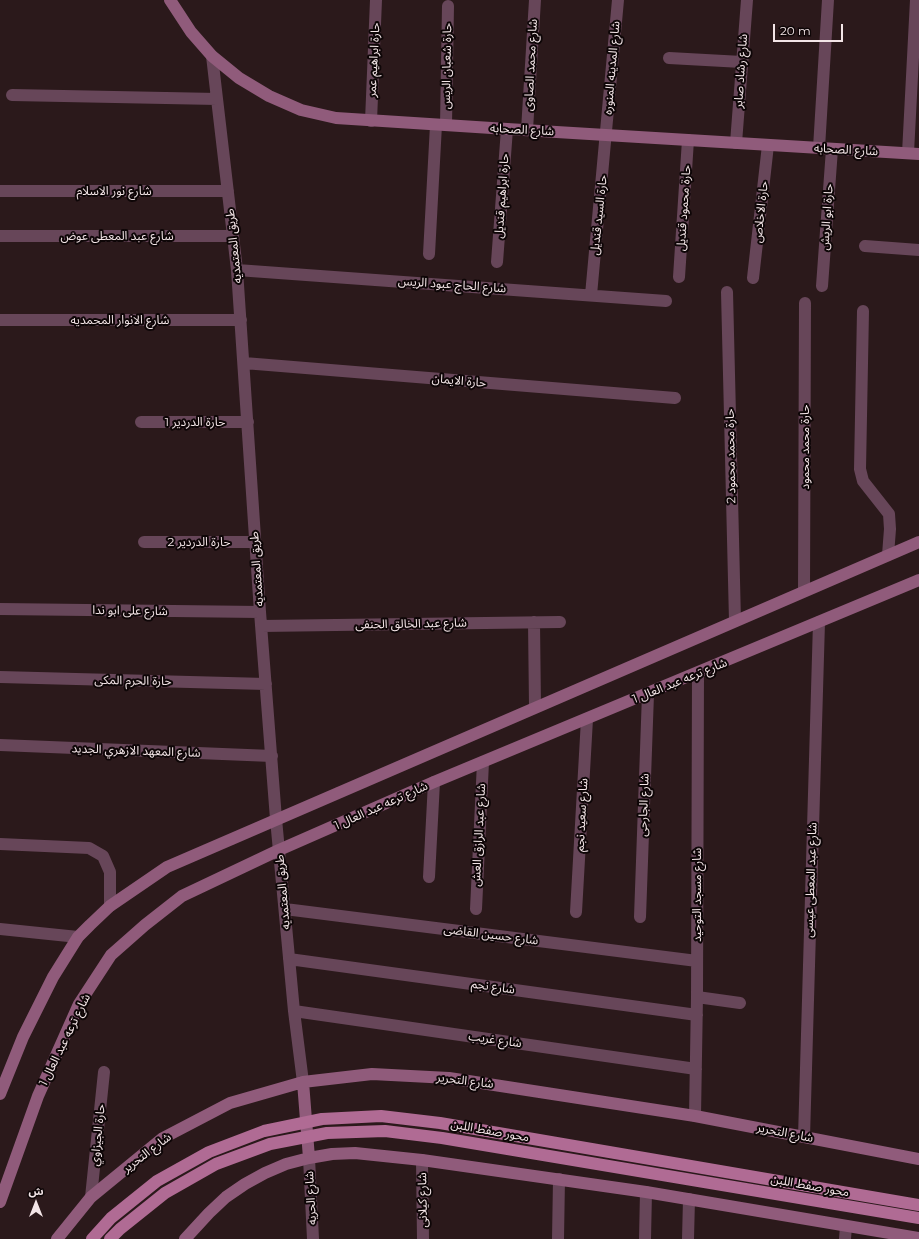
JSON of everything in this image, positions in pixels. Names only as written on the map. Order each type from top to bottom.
[{"type":"main road","name":"محور صفط اللبن","points":[[92,1239],[111,1218],[157,1181],[209,1152],[264,1131],[322,1119],[382,1116],[440,1123],[919,1205]]},
{"type":"main road","name":"محور صفط اللبن","points":[[110,1239],[120,1229],[165,1193],[216,1164],[270,1144],[327,1133],[384,1131],[442,1138],[919,1218]]},
{"type":"street","name":"شارع الصحابه","points":[[170,0],[191,32],[212,56],[239,78],[269,96],[308,111],[336,118],[914,154]]},
{"type":"street","name":"حارة ابراهيم عمر","points":[[371,121],[376,0]]},
{"type":"street","name":"شارع محمد الصاوى","points":[[527,130],[535,0]]},
{"type":"street","name":"شارع المدينه المنوره","points":[[606,135],[618,0]]},
{"type":"street","name":"شارع رشاد صابر","points":[[736,143],[747,0]]},
{"type":"street","points":[[819,148],[828,0]]},
{"type":"street","points":[[914,154],[916,0]]},
{"type":"street","name":"حارة شعبان الريس","points":[[429,254],[441,125],[448,6]]},
{"type":"street","name":"طريق المعتمديه","points":[[212,56],[237,270],[255,542],[276,819],[294,1011],[303,1082]]},
{"type":"street","points":[[669,58],[742,62]]},
{"type":"street","points":[[12,95],[217,100]]},
{"type":"street","name":"حارة ابراهيم قنديل","points":[[497,262],[507,129]]},
{"type":"street","name":"حارة السيد قنديل","points":[[591,296],[606,135]]},
{"type":"street","name":"حارة محمود قنديل","points":[[679,276],[688,140]]},
{"type":"street","name":"حارة الاخلاص","points":[[753,278],[768,145]]},
{"type":"street","name":"حارة ابو الريش","points":[[822,286],[832,149]]},
{"type":"street","name":"شارع نور الاسلام","points":[[0,190],[228,190]]},
{"type":"street","name":"شارع عبد المعطى عوض","points":[[0,236],[233,236]]},
{"type":"street","points":[[865,246],[919,250]]},
{"type":"street","name":"شارع الحاج عبود الريس","points":[[237,270],[666,301]]},
{"type":"street","name":"حارة محمد محمود 2","points":[[727,292],[735,621]]},
{"type":"street","name":"حارة محمد محمود","points":[[804,591],[805,303]]},
{"type":"street","points":[[864,311],[860,469],[863,481],[889,514],[890,529],[888,555]]},
{"type":"street","name":"شارع الانوار المحمديه","points":[[0,320],[241,320]]},
{"type":"street","name":"حارة الايمان","points":[[244,363],[675,398]]},
{"type":"street","name":"حارة الدردير 1","points":[[142,422],[248,422]]},
{"type":"street","name":"حارة الدردير 2","points":[[144,542],[255,542]]},
{"type":"street","points":[[0,1091],[23,1037],[53,977],[78,937],[110,906],[167,867],[534,707],[919,542]]},
{"type":"street","name":"شارع ترعه عبد العال 1","points":[[0,1202],[38,1096],[80,1004],[111,955],[145,925],[182,896],[279,850],[434,782],[919,580]]},
{"type":"street","name":"شارع على ابو ندا","points":[[0,609],[260,612]]},
{"type":"street","points":[[534,622],[534,707]]},
{"type":"street","name":"شارع عبد الخالق الحنفى","points":[[262,626],[560,622]]},
{"type":"street","name":"شارع عبد المعطى عيسى","points":[[804,1137],[819,622]]},
{"type":"street","name":"شارع مسجد التوحيد","points":[[695,1116],[697,1015],[698,673]]},
{"type":"street","name":"حارة الحرم المكى","points":[[0,677],[266,684]]},
{"type":"street","name":"شارع الجارحى","points":[[640,917],[648,694]]},
{"type":"street","name":"شارع سعيد نجم","points":[[576,912],[587,719]]},
{"type":"street","name":"شارع المعهد الازهري الجديد","points":[[0,746],[272,756]]},
{"type":"street","name":"شارع عبد الرازق العش","points":[[476,909],[483,762]]},
{"type":"street","points":[[429,877],[434,782]]},
{"type":"street","points":[[0,844],[89,848],[103,856],[110,872],[110,906]]},
{"type":"street","name":"شارع حسين القاضى","points":[[285,909],[697,961]]},
{"type":"street","points":[[0,929],[78,937]]},
{"type":"street","name":"شارع نجم","points":[[290,959],[697,1015]]},
{"type":"street","points":[[697,997],[740,1003]]},
{"type":"street","name":"شارع غريب","points":[[294,1011],[696,1069]]},
{"type":"street","name":"حارة الجيزاوي","points":[[91,1197],[104,1072]]},
{"type":"street","name":"شارع التحرير","points":[[58,1239],[91,1197],[163,1138],[230,1103],[303,1082],[372,1074],[448,1078],[695,1116],[919,1159]]},
{"type":"street","points":[[303,1082],[309,1158]]},
{"type":"street","points":[[185,1239],[226,1197],[265,1173],[286,1164],[309,1158],[332,1154],[355,1153],[422,1160],[646,1192],[919,1238]]},
{"type":"street","name":"شارع الحريه","points":[[309,1158],[313,1239]]},
{"type":"street","name":"شارع كيلانى","points":[[422,1160],[423,1239]]},
{"type":"street","points":[[558,1239],[559,1179]]},
{"type":"street","points":[[645,1239],[646,1192]]},
{"type":"street","points":[[688,1239],[689,1199]]},
{"type":"street","points":[[846,1226],[846,1239]]}]
